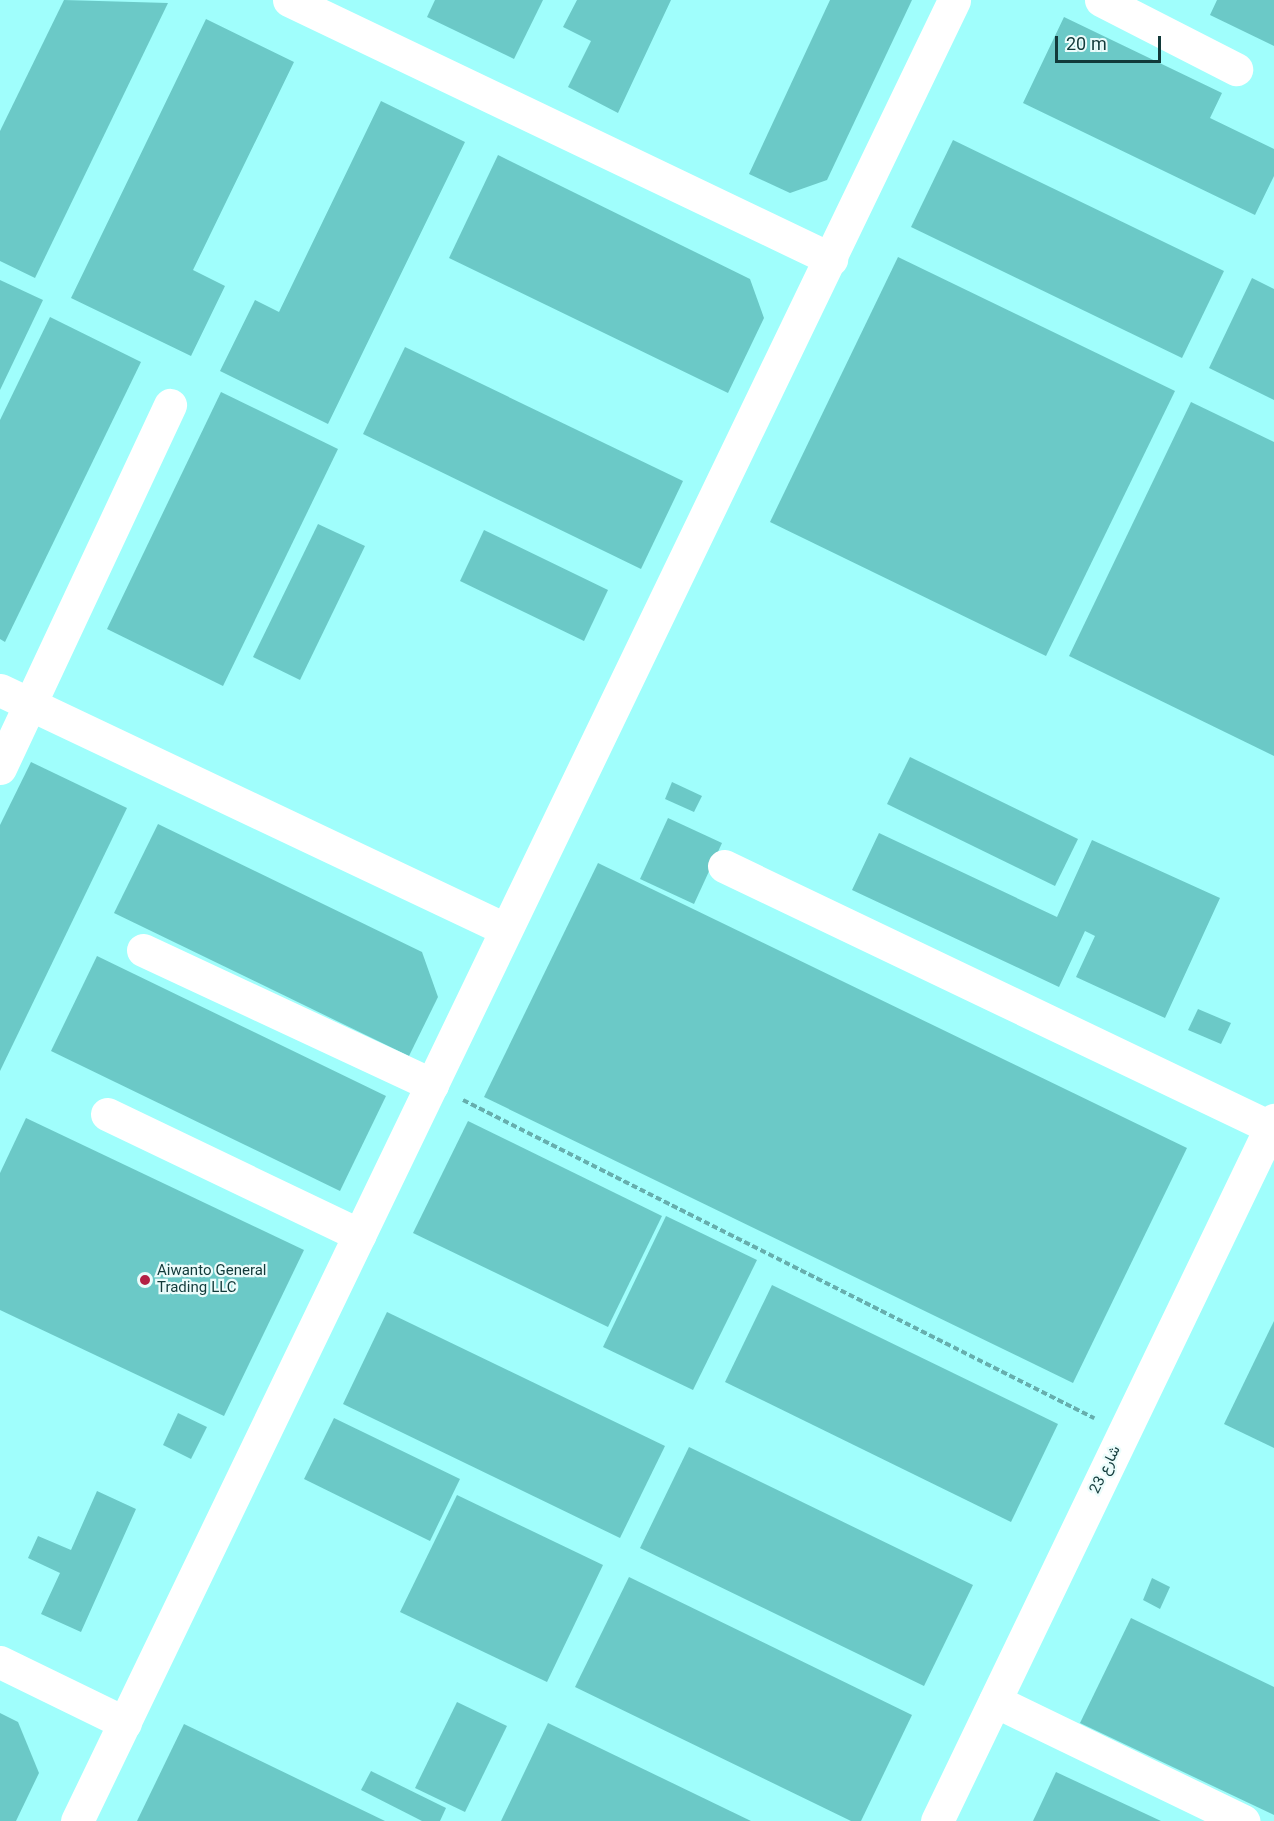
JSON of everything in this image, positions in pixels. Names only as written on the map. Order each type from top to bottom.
[{"type":"street","points":[[289,0],[831,260]]},
{"type":"street","points":[[77,1821],[505,929],[831,260],[954,0]]},
{"type":"street","points":[[1101,0],[1236,69]]},
{"type":"street","points":[[0,768],[170,405]]},
{"type":"street","points":[[0,690],[505,929]]},
{"type":"street","points":[[724,866],[1272,1124]]},
{"type":"street","points":[[143,950],[432,1085]]},
{"type":"street","points":[[107,1114],[360,1235]]},
{"type":"street","name":"شارع 23","points":[[937,1821],[1272,1124]]},
{"type":"street","points":[[0,1662],[125,1723]]},
{"type":"street","points":[[995,1701],[1243,1821]]},
{"type":"path","points":[[432,1085],[1124,1433]]},
{"type":"building","points":[[64,0],[168,3],[35,278],[0,261],[0,131]]},
{"type":"building","points":[[435,0],[543,0],[514,59],[427,17]]},
{"type":"building","points":[[577,0],[671,0],[618,113],[568,87],[591,41],[563,27]]},
{"type":"building","points":[[830,0],[912,0],[827,180],[790,193],[749,174]]},
{"type":"building","points":[[1217,0],[1274,0],[1274,46],[1210,15]]},
{"type":"building","points":[[1064,17],[1222,93],[1210,118],[1274,149],[1274,176],[1255,215],[1023,103]]},
{"type":"building","points":[[206,19],[294,62],[193,270],[225,286],[191,356],[71,298]]},
{"type":"building","points":[[381,101],[465,142],[328,424],[220,371],[255,300],[279,312]]},
{"type":"building","points":[[953,140],[1224,271],[1182,358],[911,227]]},
{"type":"building","points":[[498,155],[750,279],[764,318],[728,393],[449,258]]},
{"type":"building","points":[[898,257],[1175,391],[1046,656],[770,522]]},
{"type":"building","points":[[1252,278],[1274,289],[1274,400],[1209,368]]},
{"type":"building","points":[[0,280],[43,300],[0,390]]},
{"type":"building","points":[[50,317],[141,362],[5,642],[0,639],[0,420]]},
{"type":"building","points":[[405,347],[683,481],[641,569],[363,434]]},
{"type":"building","points":[[221,392],[338,449],[223,686],[107,629]]},
{"type":"building","points":[[1191,402],[1274,442],[1274,756],[1069,656]]},
{"type":"building","points":[[318,524],[365,546],[300,680],[253,657]]},
{"type":"building","points":[[484,530],[608,590],[584,641],[460,581]]},
{"type":"building","points":[[910,757],[1078,839],[1055,886],[887,804]]},
{"type":"building","points":[[31,762],[127,808],[0,1071],[0,825]]},
{"type":"building","points":[[672,782],[702,796],[694,812],[665,799]]},
{"type":"building","points":[[668,818],[722,843],[694,904],[640,879]]},
{"type":"building","points":[[158,824],[422,952],[438,997],[409,1056],[114,913]]},
{"type":"building","points":[[879,833],[1057,917],[1092,840],[1220,898],[1165,1018],[1076,977],[1095,936],[1085,931],[1059,987],[852,890]]},
{"type":"building","points":[[598,863],[1187,1148],[1073,1383],[484,1097]]},
{"type":"building","points":[[97,956],[386,1096],[340,1191],[51,1051]]},
{"type":"building","points":[[1198,1009],[1231,1023],[1221,1044],[1188,1030]]},
{"type":"building","name":"Aiwanto General Trading LLC","points":[[26,1118],[304,1250],[224,1416],[0,1310],[0,1173]]},
{"type":"building","points":[[468,1121],[662,1216],[608,1327],[413,1233]]},
{"type":"building","points":[[666,1216],[757,1260],[693,1390],[603,1347]]},
{"type":"building","points":[[772,1285],[1058,1424],[1011,1522],[725,1382]]},
{"type":"building","points":[[387,1312],[665,1446],[620,1538],[343,1404]]},
{"type":"building","points":[[1274,1321],[1274,1448],[1224,1424]]},
{"type":"building","points":[[178,1413],[207,1427],[191,1459],[163,1445]]},
{"type":"building","points":[[334,1418],[460,1479],[430,1541],[304,1479]]},
{"type":"building","points":[[689,1447],[973,1585],[924,1686],[640,1548]]},
{"type":"building","points":[[97,1491],[136,1509],[81,1632],[41,1614],[60,1573],[28,1558],[38,1536],[71,1550]]},
{"type":"building","points":[[457,1495],[603,1565],[547,1682],[400,1612]]},
{"type":"building","points":[[629,1577],[912,1715],[861,1821],[851,1821],[575,1687]]},
{"type":"building","points":[[1152,1578],[1170,1587],[1160,1609],[1143,1600]]},
{"type":"building","points":[[1131,1618],[1274,1687],[1274,1815],[1080,1723]]},
{"type":"building","points":[[457,1702],[507,1726],[465,1812],[415,1788]]},
{"type":"building","points":[[0,1713],[18,1722],[39,1773],[16,1821],[0,1821]]},
{"type":"building","points":[[548,1723],[751,1821],[501,1821]]},
{"type":"building","points":[[184,1724],[385,1821],[137,1821]]},
{"type":"building","points":[[371,1771],[446,1808],[440,1821],[422,1821],[361,1790]]},
{"type":"building","points":[[1056,1772],[1161,1821],[1033,1821]]},
{"type":"place","name":"Aiwanto General Trading LLC","points":[[145,1280]]}]
